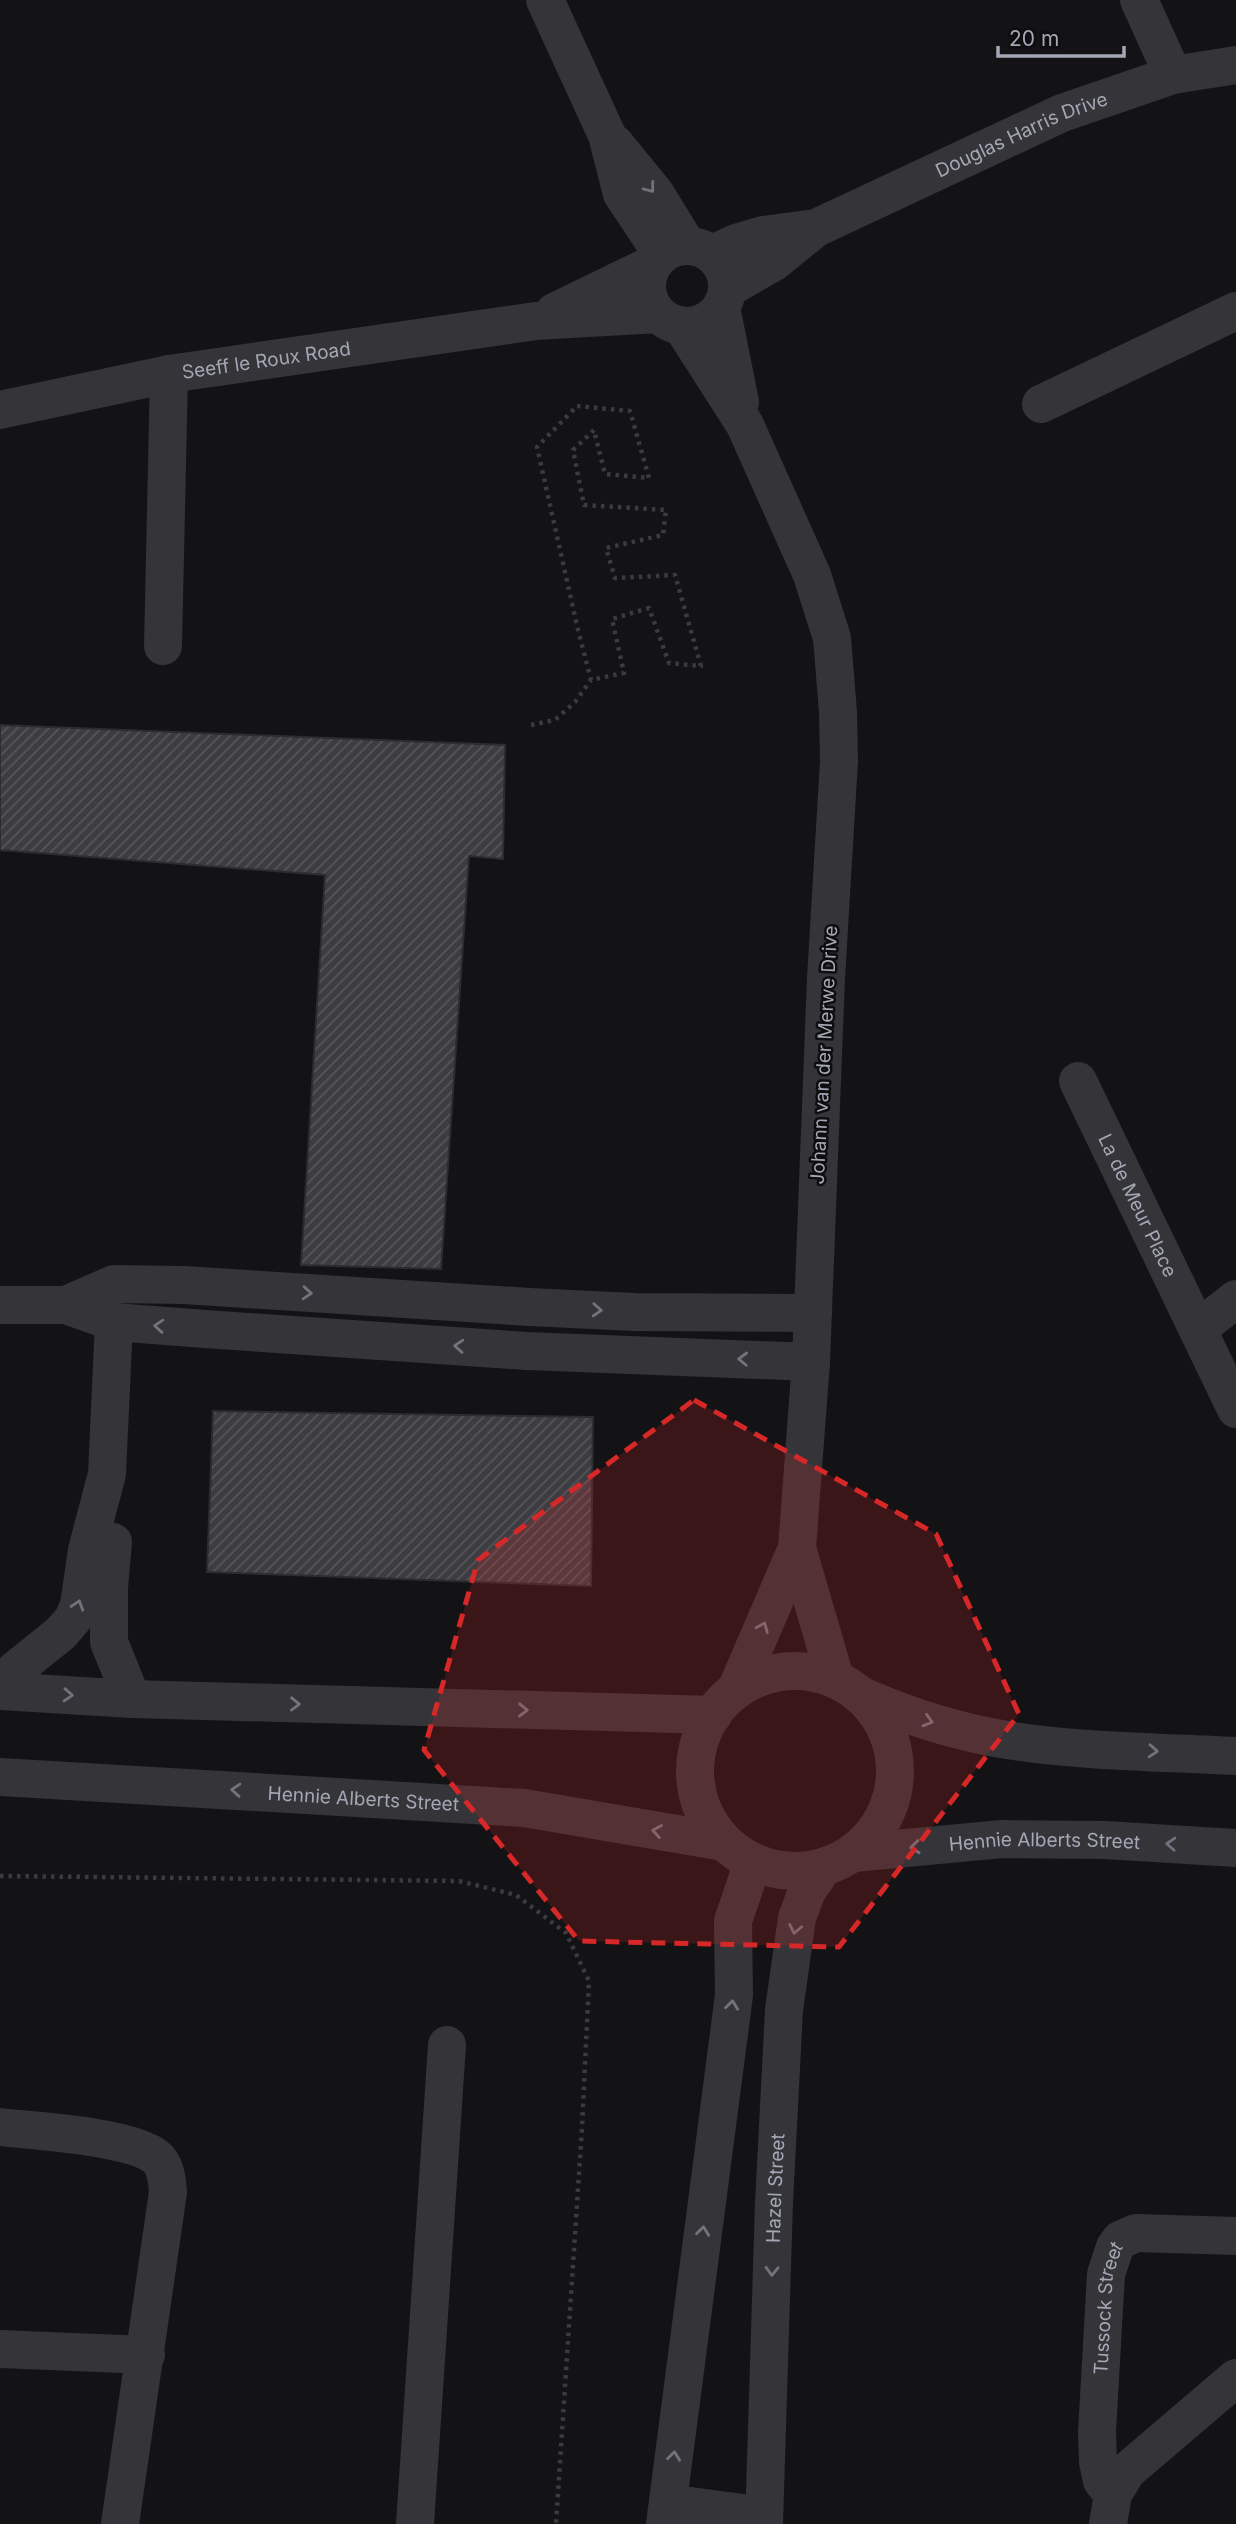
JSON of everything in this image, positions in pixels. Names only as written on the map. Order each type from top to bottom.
[{"type":"street","points":[[545,0],[607,135],[622,194],[629,208],[679,255],[725,271],[724,298],[706,321],[694,326],[669,320],[651,303],[647,290],[648,277],[679,255]]},
{"type":"street","points":[[1139,0],[1173,75]]},
{"type":"street","name":"Douglas Harris Drive","points":[[724,298],[816,228],[1062,113],[1173,75],[1236,65]]},
{"type":"street","name":"Douglas Harris Drive","points":[[679,255],[763,235],[816,228]]},
{"type":"street","name":"Seeff le Roux Road","points":[[536,321],[679,255]]},
{"type":"street","name":"Johann van der Merwe Drive","points":[[724,298],[745,425]]},
{"type":"street","points":[[1041,404],[1236,311]]},
{"type":"street","name":"Seeff le Roux Road","points":[[0,410],[169,374],[536,321],[669,320]]},
{"type":"street","name":"Johann van der Merwe Drive","points":[[669,320],[745,425],[820,597],[832,638],[839,761],[826,991],[811,1362],[797,1548],[724,1702]]},
{"type":"street","points":[[163,646],[169,374]]},
{"type":"street","name":"La de Meur Place","points":[[1078,1081],[1236,1409]]},
{"type":"street","points":[[66,1305],[114,1284],[170,1284],[635,1312],[813,1313]]},
{"type":"street","points":[[1198,1329],[1236,1299]]},
{"type":"street","points":[[0,1305],[66,1305],[114,1322],[527,1351],[811,1362]]},
{"type":"street","points":[[0,1690],[15,1670],[61,1633],[73,1619],[79,1605],[87,1550],[107,1474],[114,1322]]},
{"type":"street","points":[[107,1474],[114,1506],[109,1642],[132,1699]]},
{"type":"street","points":[[797,1548],[849,1687],[886,1726],[895,1761],[892,1797],[876,1829],[838,1861]]},
{"type":"street","points":[[738,1852],[705,1814],[695,1781],[698,1746],[724,1702],[767,1674],[801,1671],[849,1687],[905,1714],[1009,1740],[1236,1756]]},
{"type":"street","points":[[0,1690],[132,1699],[724,1702]]},
{"type":"street","name":"Hennie Alberts Street","points":[[0,1777],[524,1808],[738,1852],[788,1871],[838,1861],[1002,1839],[1105,1840],[1236,1848]]},
{"type":"street","name":"Hazel Street","points":[[738,1852],[733,1921],[734,1995],[667,2513],[764,2520],[774,2203],[784,2010],[797,1918],[807,1891],[838,1861]]},
{"type":"street","points":[[415,2524],[447,2045]]},
{"type":"street","points":[[0,2127],[97,2138],[138,2148],[156,2157],[166,2172],[168,2192],[120,2524]]},
{"type":"street","name":"Tussock Street","points":[[1110,2509],[1098,2462],[1097,2432],[1106,2274],[1115,2247],[1120,2241],[1136,2233],[1236,2236]]},
{"type":"street","points":[[0,2348],[146,2354]]},
{"type":"street","name":"Tussock Street","points":[[1110,2509],[1127,2471],[1236,2378]]},
{"type":"path","points":[[531,725],[555,720],[575,702],[591,680],[624,673],[612,619],[649,608],[669,663],[701,666],[675,575],[615,578],[606,548],[663,535],[666,510],[584,505],[573,450],[594,430],[605,474],[649,478],[630,411],[577,406],[537,447],[591,680]]},
{"type":"highlighted area","points":[[694,1400],[936,1534],[1019,1714],[839,1947],[579,1941],[424,1750],[478,1560]]},
{"type":"building","points":[[0,725],[505,745],[503,859],[469,856],[441,1269],[301,1265],[325,875],[0,850]]},
{"type":"building","points":[[213,1411],[593,1417],[591,1586],[207,1572]]}]
